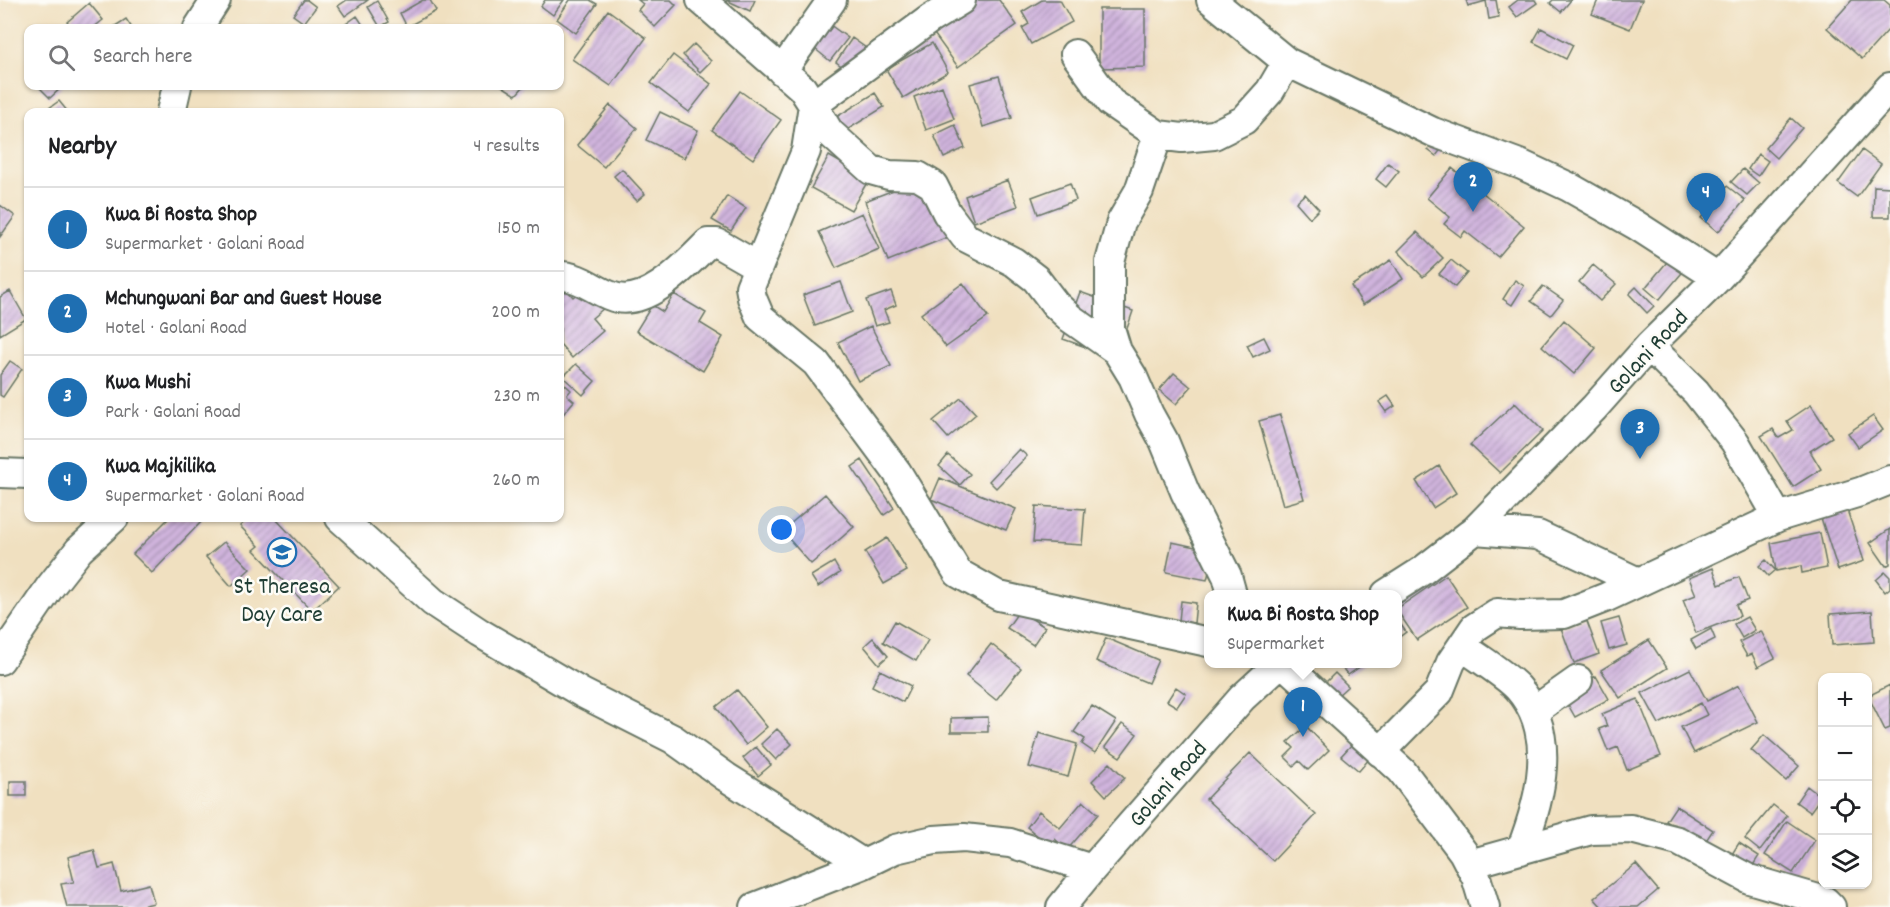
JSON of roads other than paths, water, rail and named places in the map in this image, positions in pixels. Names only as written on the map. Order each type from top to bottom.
[{"type":"street","points":[[201,24],[216,0]]},
{"type":"street","points":[[701,0],[802,88],[829,132],[871,170],[889,175],[918,176],[933,185],[947,213],[965,237],[1022,268],[1036,279],[1055,304],[1070,318],[1117,351]]},
{"type":"street","points":[[782,71],[832,0]]},
{"type":"street","points":[[961,0],[930,19],[813,105],[806,151],[757,266],[750,286],[752,298],[760,317],[816,363],[897,472],[958,573],[999,596],[1204,641]]},
{"type":"street","points":[[1211,0],[1287,62],[1433,132],[1522,165],[1569,187],[1636,225],[1718,278]]},
{"type":"street","points":[[1075,54],[1110,102],[1158,135],[1182,138],[1214,135],[1244,120],[1270,91],[1287,62]]},
{"type":"street","name":"Golani Road","points":[[1392,590],[1422,571],[1475,530],[1594,408],[1649,346],[1718,278],[1890,87]]},
{"type":"street","points":[[172,108],[176,90]]},
{"type":"street","points":[[1158,135],[1139,191],[1122,222],[1110,262],[1110,328],[1117,351],[1133,376],[1149,414],[1164,441],[1177,475],[1227,576],[1231,590]]},
{"type":"street","points":[[564,277],[580,279],[611,297],[622,299],[640,297],[672,278],[708,243],[717,243],[757,266]]},
{"type":"street","points":[[1649,346],[1696,392],[1735,442],[1778,517]]},
{"type":"street","points":[[0,473],[24,474]]},
{"type":"street","points":[[1380,752],[1439,692],[1450,662],[1473,628],[1497,613],[1564,614],[1607,597],[1778,517],[1860,492],[1890,480]]},
{"type":"street","points":[[0,660],[50,587],[79,550],[110,522]]},
{"type":"street","points":[[344,522],[434,602],[480,633],[582,693],[673,739],[726,777],[864,864]]},
{"type":"street","points":[[1475,530],[1538,535],[1638,582]]},
{"type":"street","points":[[1462,646],[1517,686],[1534,711],[1540,736],[1542,777],[1533,818],[1521,850]]},
{"type":"street","name":"Golani Road","points":[[1061,907],[1242,698],[1274,668]]},
{"type":"street","points":[[1289,668],[1402,771],[1463,852],[1470,864],[1485,907]]},
{"type":"street","points":[[1534,711],[1578,680]]},
{"type":"street","points":[[1470,864],[1591,830],[1631,829],[1678,841],[1749,879],[1825,901],[1831,907]]},
{"type":"street","points":[[754,907],[864,864],[895,849],[934,840],[964,838],[1010,843],[1092,869]]},
{"type":"place","name":"Mchungwani Bar and Guest House","points":[[1473,212]]},
{"type":"place","name":"Kwa Majkilika","points":[[1706,223]]},
{"type":"place","name":"Kwa Mushi","points":[[1640,459]]},
{"type":"place","name":"St Theresa Day Care","points":[[282,552]]},
{"type":"place","name":"Kwa Bi Rosta Shop","points":[[1303,737]]}]
